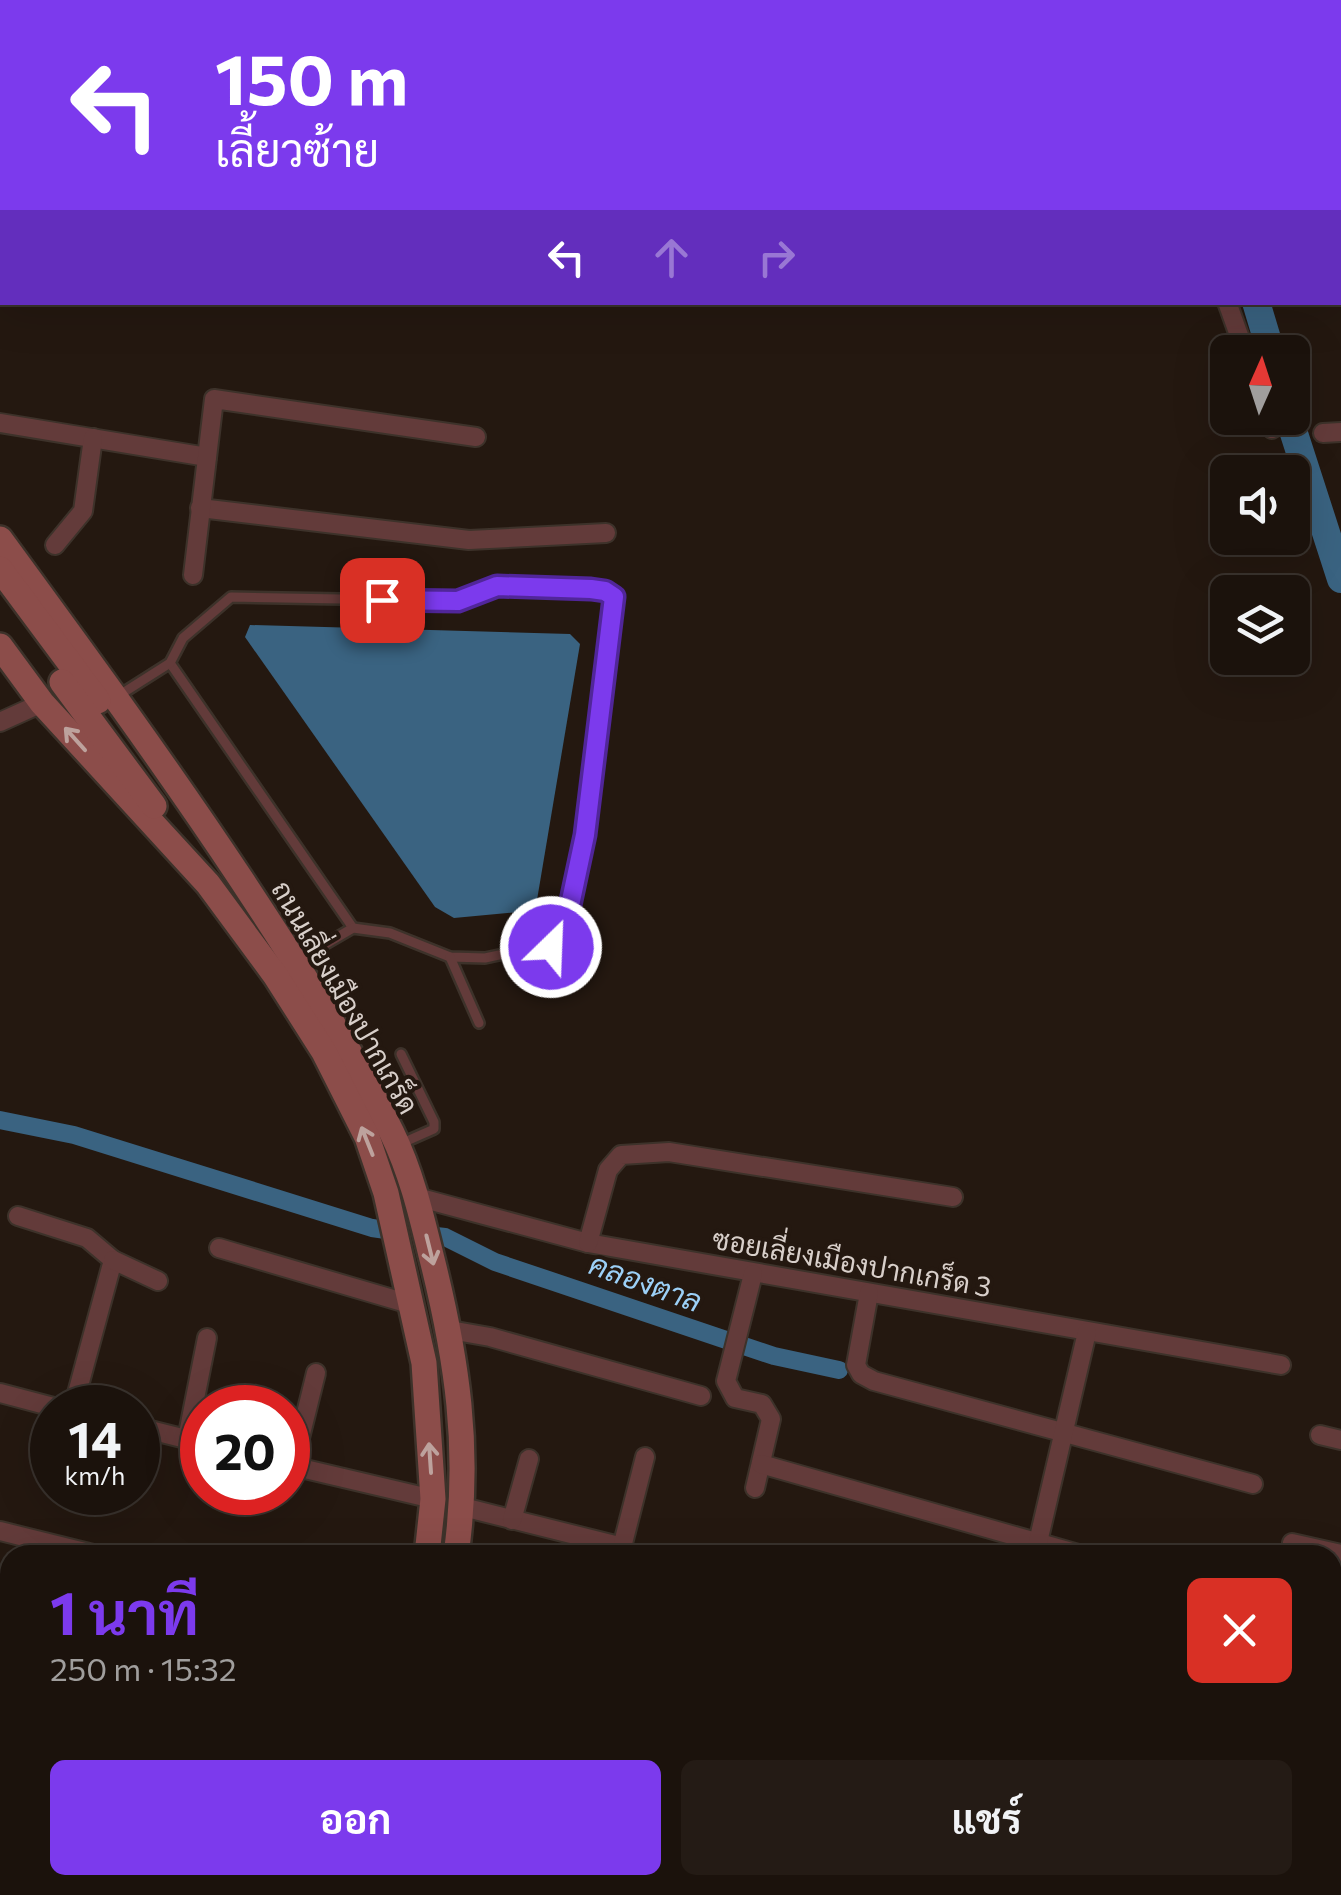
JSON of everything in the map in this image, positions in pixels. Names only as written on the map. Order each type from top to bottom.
[{"type":"main road","name":"ถนนเลี่ยงเมืองปากเกร็ด","points":[[0,539],[116,697],[296,961],[343,1040],[397,1146],[417,1197],[450,1330],[462,1414],[463,1506],[457,1545]]},
{"type":"main road","points":[[3,582],[156,776],[225,855]]},
{"type":"main road","points":[[3,582],[208,884]]},
{"type":"main road","name":"ถนนเลี่ยงเมืองปากเกร็ด","points":[[0,646],[42,704],[208,884],[275,975],[324,1052],[367,1137],[414,1305],[424,1363],[433,1499],[428,1545]]},
{"type":"street","points":[[1229,305],[1239,335]]},
{"type":"street","points":[[193,575],[211,404],[219,398],[476,437]]},
{"type":"street","points":[[0,423],[207,457]]},
{"type":"street","points":[[55,545],[83,512],[93,438]]},
{"type":"street","points":[[200,508],[469,540],[606,533]]},
{"type":"street","points":[[0,722],[42,704]]},
{"type":"street","points":[[588,1242],[608,1170],[621,1155],[670,1152],[953,1197]]},
{"type":"street","name":"ซอยเลี่ยงเมืองปากเกร็ด 3","points":[[417,1197],[588,1242],[1281,1365]]},
{"type":"street","points":[[18,1216],[87,1238],[113,1260],[158,1281]]},
{"type":"street","points":[[218,1248],[414,1305]]},
{"type":"street","points":[[78,1385],[113,1260]]},
{"type":"street","points":[[753,1274],[726,1381],[735,1398],[762,1404],[768,1412],[771,1427],[755,1488]]},
{"type":"street","points":[[869,1293],[856,1365],[861,1374],[874,1382],[1253,1484]]},
{"type":"street","points":[[450,1330],[490,1337],[701,1396]]},
{"type":"street","points":[[1037,1545],[1086,1332]]},
{"type":"street","points":[[202,1385],[207,1338]]},
{"type":"street","points":[[310,1395],[316,1374]]},
{"type":"street","points":[[0,1393],[30,1401]]},
{"type":"street","points":[[1320,1435],[1341,1440]]},
{"type":"street","points":[[623,1545],[645,1457]]},
{"type":"street","points":[[512,1520],[530,1458]]},
{"type":"street","points":[[762,1464],[1023,1545]]},
{"type":"street","points":[[310,1471],[433,1499]]},
{"type":"street","points":[[463,1506],[600,1545]]},
{"type":"street","points":[[0,1531],[56,1545]]},
{"type":"street","points":[[1292,1543],[1301,1545]]},
{"type":"lane","points":[[116,697],[170,664],[183,638],[231,597],[458,601],[497,586],[591,589],[612,594],[585,835],[563,938],[551,947],[486,958],[450,956],[390,933],[353,928],[296,961]]},
{"type":"lane","points":[[170,664],[353,928]]},
{"type":"lane","points":[[450,956],[479,1024]]},
{"type":"lane","points":[[397,1146],[434,1129],[402,1054]]},
{"type":"water","points":[[250,625],[570,634],[580,644],[537,900],[529,911],[454,918],[435,907],[245,637]]},
{"type":"waterway","points":[[1257,305],[1266,335]]},
{"type":"waterway","points":[[1294,435],[1341,579]]},
{"type":"waterway","name":"คลองตาล","points":[[0,1120],[74,1135],[386,1230]]},
{"type":"waterway","name":"คลองตาล","points":[[436,1236],[495,1262],[774,1356],[839,1370]]},
{"type":"route","points":[[382,600],[458,601],[497,586],[591,589],[614,597],[585,835],[563,938],[551,947]]}]
